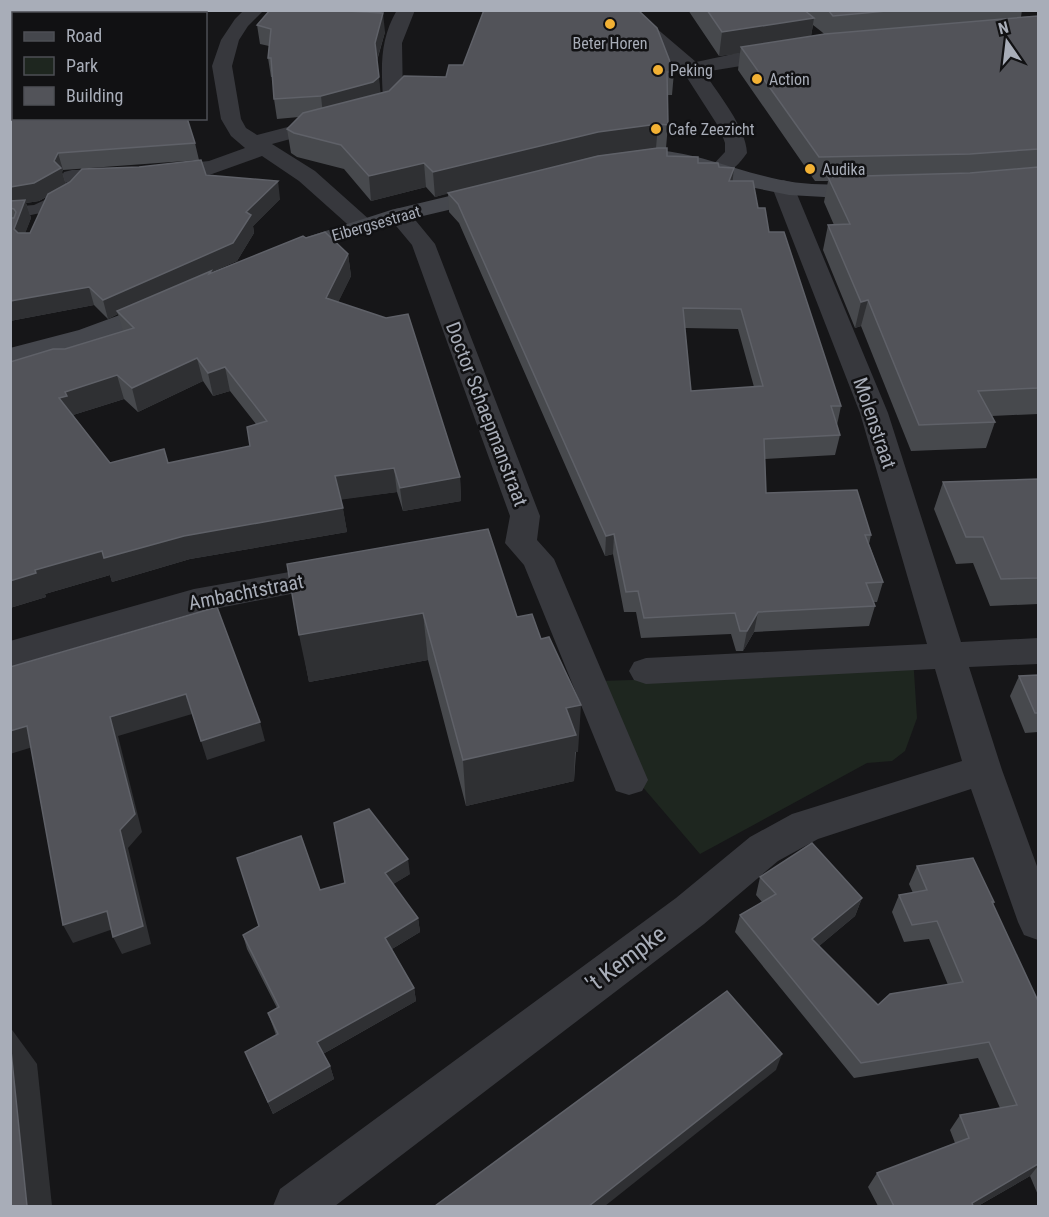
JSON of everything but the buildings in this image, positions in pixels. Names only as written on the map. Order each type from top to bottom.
[{"type":"main road","points":[[632,159],[681,158],[783,187],[817,191],[887,190]]},
{"type":"main road","name":"Eibergsestraat","points":[[268,258],[399,215],[515,187]]},
{"type":"main road","points":[[10,356],[70,343],[139,318],[179,300]]},
{"type":"street","points":[[255,10],[230,40],[222,66],[215,79],[231,119],[238,132],[307,176],[363,226]]},
{"type":"street","points":[[78,177],[143,175],[212,167],[257,146],[383,108],[393,100],[390,53],[393,34],[406,10]]},
{"type":"street","points":[[624,10],[692,69],[730,129],[736,143],[736,153],[721,168]]},
{"type":"street","points":[[692,69],[745,58],[804,52]]},
{"type":"street","name":"Molenstraat","points":[[783,187],[874,413],[983,770],[1038,922]]},
{"type":"street","name":"Doctor Schaepmanstraat","points":[[399,215],[423,244],[525,516],[521,543]]},
{"type":"street","points":[[487,549],[521,543],[538,560],[629,780]]},
{"type":"street","name":"Ambachtstraat","points":[[10,654],[194,601],[362,570]]},
{"type":"street","points":[[646,671],[1038,651]]},
{"type":"street","name":"'t Kempke","points":[[297,1206],[690,911],[764,849],[806,826],[983,770]]},
{"type":"lane","points":[[10,212],[32,212],[44,209],[77,187],[78,177]]},
{"type":"lane","points":[[37,227],[44,209]]},
{"type":"green space","points":[[913,657],[917,718],[905,751],[892,761],[867,763],[700,854],[635,778],[600,681],[663,679]]},
{"type":"place","name":"Beter Horen","points":[[610,24]]},
{"type":"place","name":"Peking","points":[[658,70]]},
{"type":"place","name":"Action","points":[[757,79]]},
{"type":"place","name":"Cafe Zeezicht","points":[[656,129]]},
{"type":"place","name":"Audika","points":[[810,169]]}]
